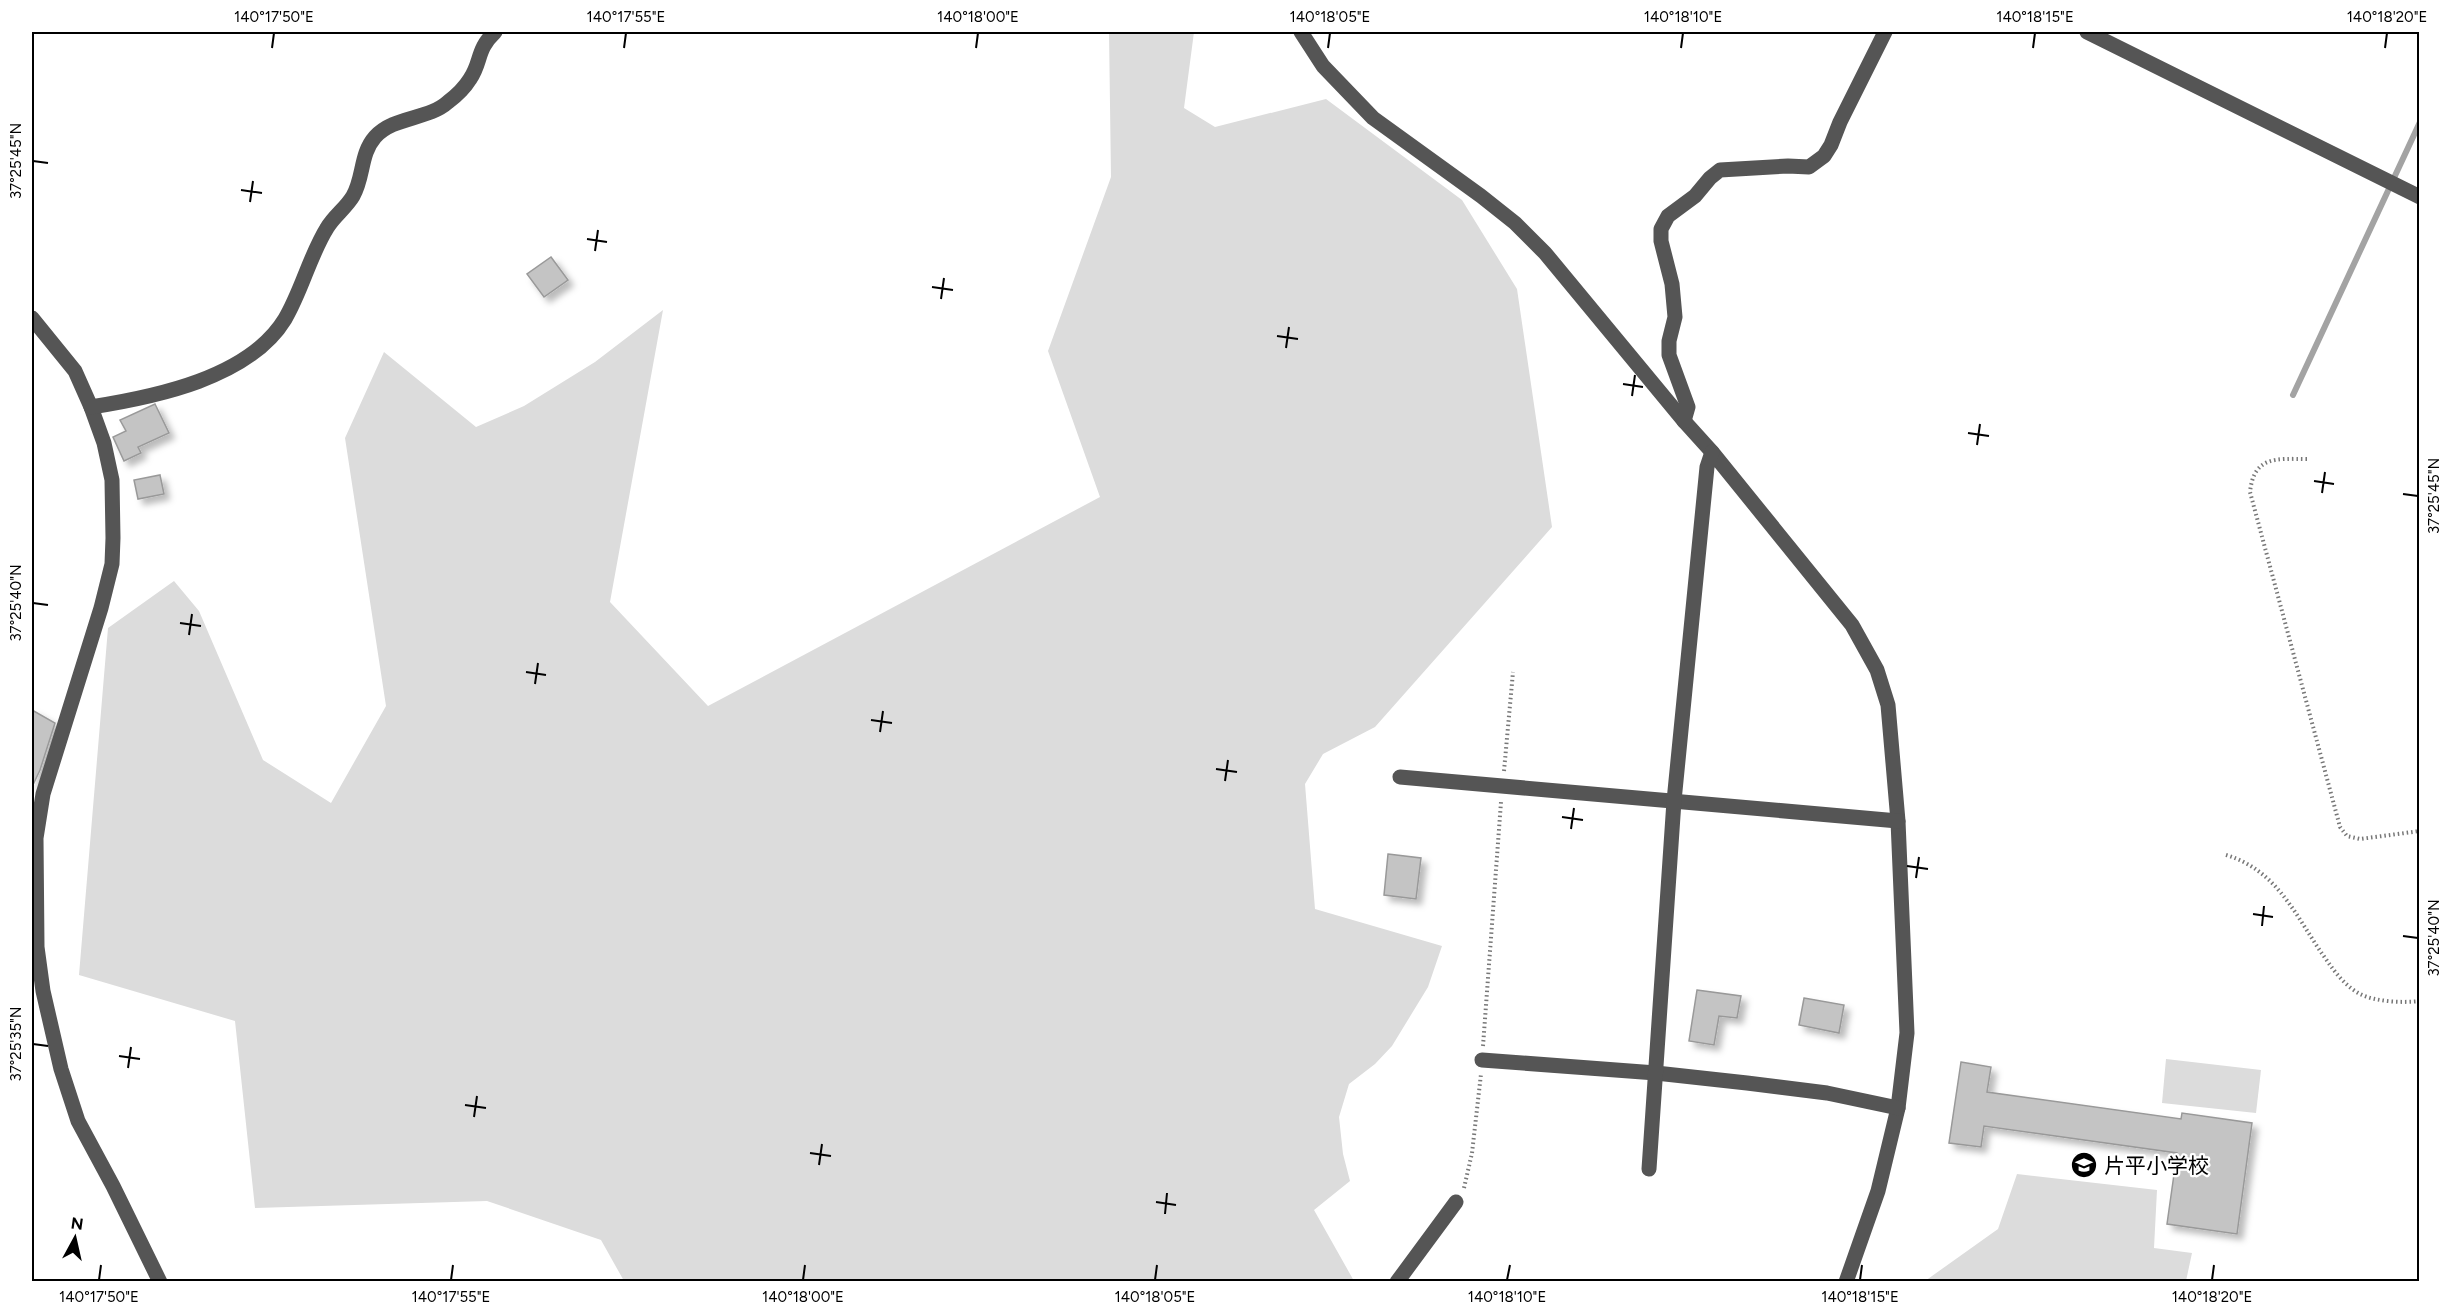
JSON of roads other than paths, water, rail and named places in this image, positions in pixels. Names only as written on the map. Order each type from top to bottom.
[{"type":"street","points":[[91,407],[121,402],[205,380],[234,367],[260,346],[284,320],[328,227],[354,195],[365,153],[375,137],[386,128],[435,111],[449,102],[472,77],[484,43],[495,32]]},
{"type":"street","points":[[1301,32],[1323,66],[1372,118],[1481,196],[1515,223],[1545,253],[1712,452],[1852,625],[1877,670],[1888,705],[1898,821],[1907,1033],[1898,1108],[1878,1191],[1846,1281]]},
{"type":"street","points":[[1684,421],[1688,407],[1670,355],[1670,340],[1675,317],[1672,284],[1661,241],[1661,229],[1668,216],[1695,196],[1710,178],[1720,171],[1788,166],[1809,168],[1824,156],[1885,32]]},
{"type":"street","points":[[2086,32],[2420,197]]},
{"type":"street","points":[[32,318],[75,371],[104,443],[112,480],[112,564],[101,608],[43,794],[34,840],[37,947],[43,991],[61,1069],[78,1121],[160,1281]]},
{"type":"street","points":[[1649,1169],[1674,801],[1707,467],[1712,452]]},
{"type":"street","points":[[1400,777],[1898,821]]},
{"type":"street","points":[[32,782],[43,794]]},
{"type":"street","points":[[1482,1060],[1656,1073],[1827,1093],[1898,1108]]},
{"type":"street","points":[[1397,1281],[1456,1202]]},
{"type":"waterway","points":[[2293,395],[2420,122]]},
{"type":"place","name":"片平小学校","points":[[2084,1165]]}]
